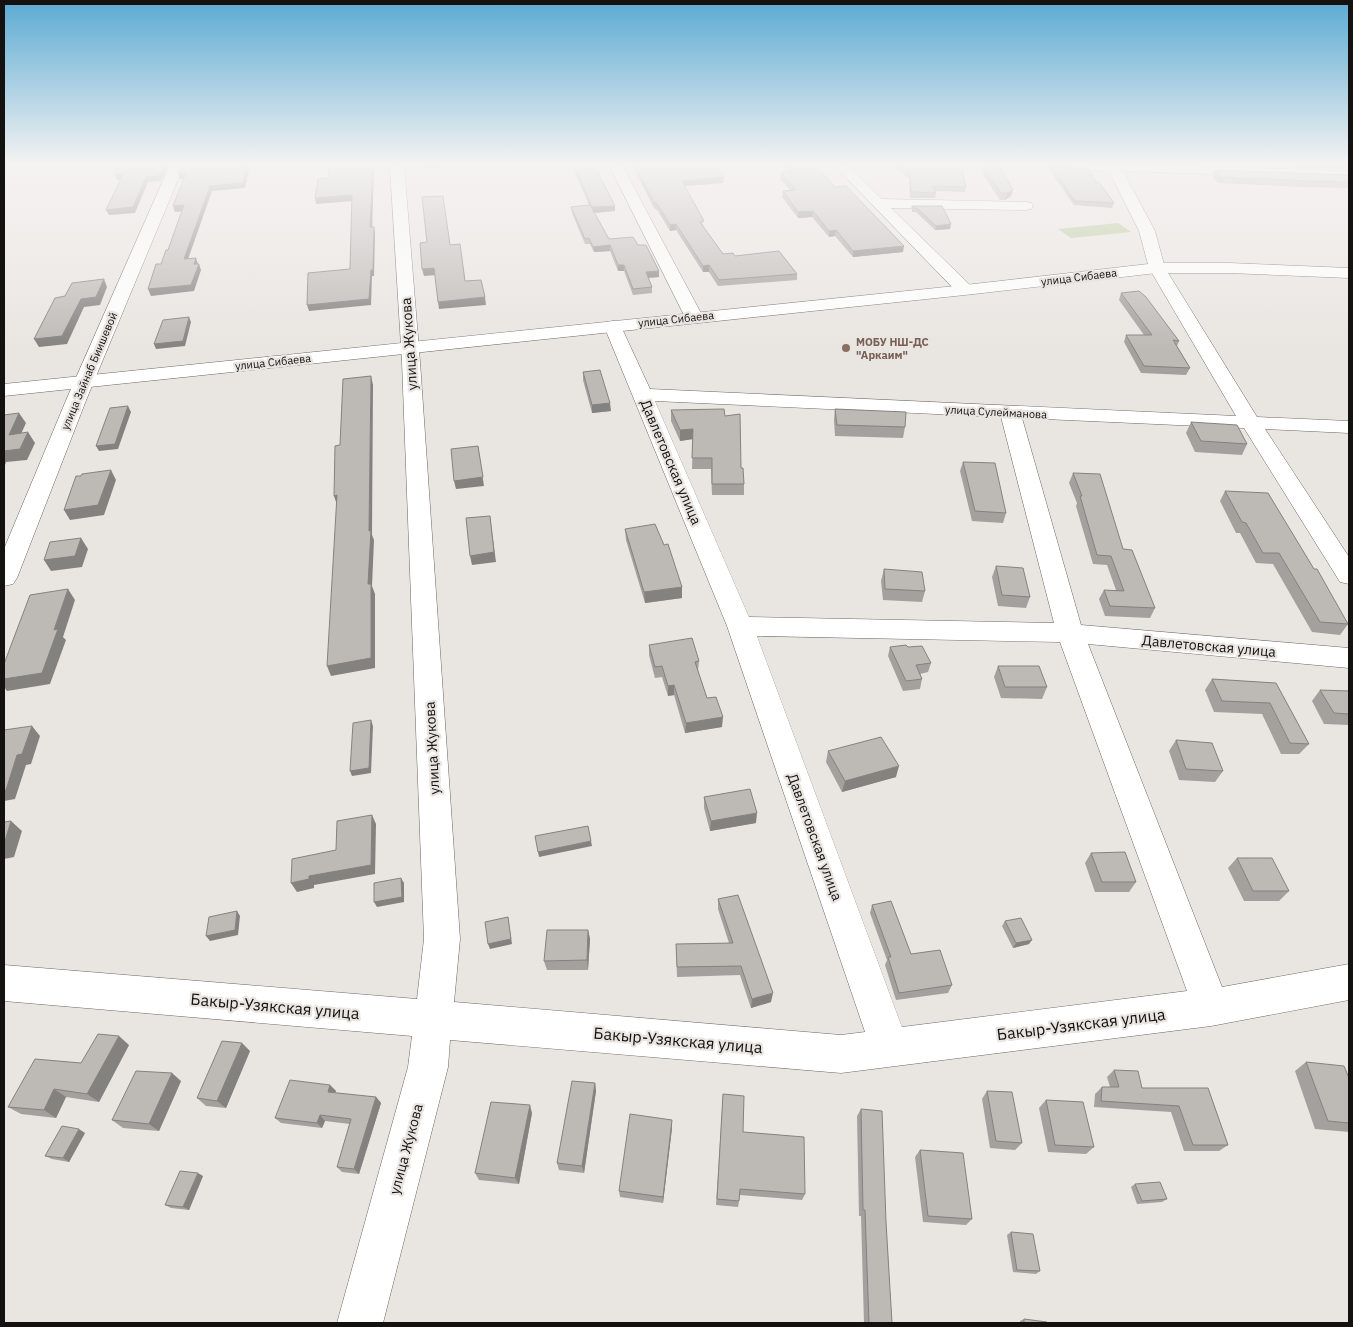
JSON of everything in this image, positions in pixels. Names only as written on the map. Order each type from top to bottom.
[{"type":"street","name":"улица Зайнаб Биишевой","points":[[4,578],[150,227]]},
{"type":"street","name":"улица Жукова","points":[[360,1323],[428,1067],[442,939],[410,348],[401,227]]},
{"type":"street","points":[[647,227],[694,317]]},
{"type":"street","points":[[902,227],[965,290]]},
{"type":"street","points":[[1145,227],[1157,268],[1250,422],[1349,576]]},
{"type":"street","name":"улица Сибаева","points":[[4,390],[965,290],[1157,268],[1230,268],[1349,273]]},
{"type":"street","name":"Давлетовская улица","points":[[613,326],[740,626],[890,1047]]},
{"type":"street","name":"улица Сулейманова","points":[[642,395],[1349,427]]},
{"type":"street","points":[[1010,412],[1070,633],[1211,1007]]},
{"type":"street","name":"Давлетовская улица","points":[[740,626],[1070,633],[1349,658]]},
{"type":"street","name":"Бакыр-Узякская улица","points":[[4,983],[841,1054],[1211,1007],[1349,982]]},
{"type":"green space","points":[[1124,227],[1131,232],[1071,238],[1058,229]]},
{"type":"building","points":[[176,227],[195,227],[184,259],[196,258],[194,264],[199,264],[191,285],[148,289],[156,264],[161,264],[166,250],[168,250]]},
{"type":"building","points":[[351,227],[374,227],[373,270],[371,270],[369,299],[307,305],[308,273],[350,269]]},
{"type":"building","points":[[425,227],[447,227],[450,245],[460,244],[465,281],[481,280],[485,297],[438,302],[434,268],[422,269],[420,243],[427,242]]},
{"type":"building","points":[[580,227],[602,227],[609,239],[633,237],[638,245],[646,245],[659,271],[646,272],[652,287],[633,289],[624,265],[618,265],[610,245],[593,247],[589,238],[585,239]]},
{"type":"building","points":[[678,227],[704,227],[723,254],[733,253],[735,256],[779,251],[797,274],[719,280],[709,265],[703,266]]},
{"type":"building","points":[[826,227],[886,227],[904,246],[853,251],[836,230],[829,231]]},
{"type":"building","points":[[104,279],[96,297],[81,299],[62,336],[34,339],[55,298],[65,296],[72,283]]},
{"type":"building","points":[[1139,291],[1146,297],[1179,341],[1173,340],[1190,368],[1144,366],[1126,335],[1152,335],[1121,293]]},
{"type":"building","points":[[189,317],[183,341],[154,344],[163,320]]},
{"type":"building","points":[[600,370],[610,403],[592,405],[583,372]]},
{"type":"building","points":[[371,376],[369,531],[371,530],[368,584],[371,584],[371,658],[327,666],[337,495],[334,496],[335,446],[340,445],[343,379]]},
{"type":"building","points":[[128,406],[115,444],[96,446],[110,408]]},
{"type":"building","points":[[724,409],[725,416],[740,414],[741,468],[743,468],[744,484],[712,484],[712,458],[692,458],[693,429],[680,430],[671,410]]},
{"type":"building","points":[[835,409],[906,412],[905,427],[837,425]]},
{"type":"building","points":[[19,413],[9,435],[28,432],[20,449],[4,451],[4,415]]},
{"type":"building","points":[[1191,422],[1237,425],[1247,444],[1201,441]]},
{"type":"building","points":[[478,446],[483,477],[454,481],[451,449]]},
{"type":"building","points":[[963,462],[995,463],[1006,513],[975,511]]},
{"type":"building","points":[[111,470],[98,505],[64,510],[76,476]]},
{"type":"building","points":[[1073,473],[1100,474],[1123,549],[1132,550],[1155,608],[1110,606],[1104,590],[1124,591],[1111,556],[1097,555],[1080,496],[1082,496]]},
{"type":"building","points":[[1225,491],[1268,493],[1314,569],[1317,569],[1348,624],[1320,622],[1279,553],[1263,553],[1246,523],[1242,522]]},
{"type":"building","points":[[490,516],[494,552],[470,556],[466,518]]},
{"type":"building","points":[[655,524],[664,545],[668,544],[682,587],[644,592],[625,529]]},
{"type":"building","points":[[81,538],[75,556],[44,560],[50,542]]},
{"type":"building","points":[[996,566],[1023,568],[1030,597],[1002,595]]},
{"type":"building","points":[[884,569],[922,572],[925,591],[885,589]]},
{"type":"building","points":[[68,589],[54,630],[58,629],[42,673],[4,679],[4,664],[30,595]]},
{"type":"building","points":[[692,638],[699,661],[695,662],[707,698],[716,697],[723,717],[686,723],[674,685],[668,686],[662,666],[655,667],[649,645]]},
{"type":"building","points":[[906,645],[908,647],[922,646],[931,663],[916,665],[922,679],[906,681],[890,647]]},
{"type":"building","points":[[998,666],[1039,666],[1047,687],[1005,687]]},
{"type":"building","points":[[1212,679],[1276,683],[1309,744],[1290,743],[1270,703],[1222,701]]},
{"type":"building","points":[[1320,690],[1349,691],[1349,714],[1334,713]]},
{"type":"building","points":[[371,720],[369,768],[350,771],[353,723]]},
{"type":"building","points":[[32,726],[22,754],[17,755],[6,790],[4,790],[4,730]]},
{"type":"building","points":[[881,737],[899,766],[845,781],[828,751]]},
{"type":"building","points":[[1176,740],[1212,743],[1223,771],[1186,769]]},
{"type":"building","points":[[750,789],[757,813],[711,821],[704,797]]},
{"type":"building","points":[[372,815],[371,865],[309,876],[309,879],[291,883],[292,859],[336,850],[337,821]]},
{"type":"building","points":[[11,821],[4,844],[4,822]]},
{"type":"building","points":[[588,826],[591,841],[538,852],[535,836]]},
{"type":"building","points":[[1125,852],[1136,882],[1102,882],[1091,853]]},
{"type":"building","points":[[1237,858],[1272,858],[1289,891],[1253,891]]},
{"type":"building","points":[[401,878],[402,897],[374,902],[374,883]]},
{"type":"building","points":[[738,895],[773,993],[752,999],[741,966],[677,967],[676,944],[733,943],[718,899]]},
{"type":"building","points":[[891,901],[911,954],[940,950],[952,985],[899,993],[888,957],[891,957],[872,905]]},
{"type":"building","points":[[237,911],[235,930],[206,936],[209,917]]},
{"type":"building","points":[[508,917],[511,939],[488,944],[485,922]]},
{"type":"building","points":[[1021,918],[1032,940],[1016,943],[1005,921]]},
{"type":"building","points":[[547,930],[588,930],[587,960],[544,961]]},
{"type":"building","points":[[98,1034],[119,1036],[87,1094],[54,1089],[44,1110],[8,1107],[35,1059],[81,1063]]},
{"type":"building","points":[[222,1041],[242,1043],[217,1101],[197,1098]]},
{"type":"building","points":[[1306,1062],[1344,1066],[1349,1078],[1349,1123],[1328,1121]]},
{"type":"building","points":[[1114,1070],[1138,1071],[1142,1088],[1208,1088],[1228,1145],[1193,1145],[1179,1106],[1101,1101],[1102,1087],[1119,1087]]},
{"type":"building","points":[[136,1071],[172,1073],[149,1124],[112,1120]]},
{"type":"building","points":[[290,1080],[330,1085],[328,1092],[376,1097],[354,1169],[337,1167],[351,1119],[320,1115],[317,1123],[275,1118]]},
{"type":"building","points":[[572,1081],[595,1083],[582,1166],[557,1163]]},
{"type":"building","points":[[987,1091],[1012,1092],[1022,1143],[996,1141]]},
{"type":"building","points":[[723,1094],[744,1096],[743,1132],[804,1137],[805,1194],[740,1189],[739,1201],[717,1199]]},
{"type":"building","points":[[1046,1100],[1083,1102],[1094,1147],[1055,1145]]},
{"type":"building","points":[[491,1102],[530,1105],[515,1178],[475,1173]]},
{"type":"building","points":[[861,1109],[882,1111],[892,1323],[869,1323],[865,1210],[863,1210]]},
{"type":"building","points":[[630,1114],[672,1120],[663,1197],[619,1191]]},
{"type":"building","points":[[62,1126],[79,1129],[63,1158],[45,1156]]},
{"type":"building","points":[[920,1150],[963,1153],[972,1219],[928,1216]]},
{"type":"building","points":[[180,1171],[198,1173],[183,1207],[165,1205]]},
{"type":"building","points":[[1160,1182],[1167,1199],[1142,1201],[1135,1184]]},
{"type":"building","points":[[1011,1232],[1033,1234],[1040,1271],[1017,1270]]},
{"type":"building","points":[[1024,1319],[1047,1322],[1048,1323],[1024,1323]]},
{"type":"place","name":"МОБУ НШ-ДС \"Аркаим\"","points":[[846,348]]}]
